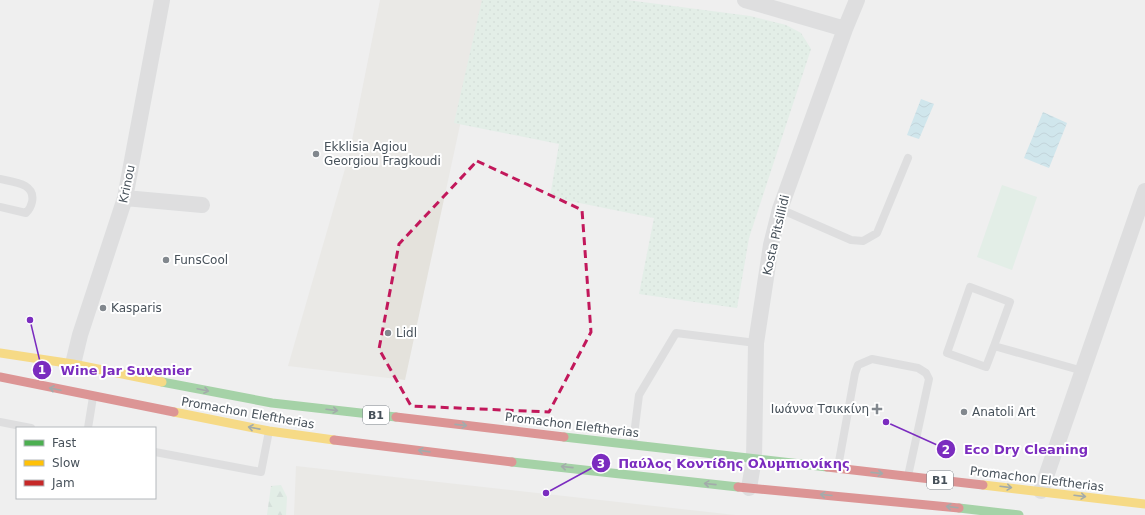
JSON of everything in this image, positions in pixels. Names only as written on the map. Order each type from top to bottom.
[{"type":"main road","name":"Promachon Eleftherias","points":[[0,353],[73,364],[272,403],[1145,504]]},
{"type":"main road","name":"Promachon Eleftherias","points":[[0,377],[93,397],[269,431],[467,457],[749,488],[934,504],[1019,515]]},
{"type":"street","name":"Krinou","points":[[73,364],[80,335],[125,198],[162,0]]},
{"type":"street","points":[[745,0],[845,29]]},
{"type":"street","name":"Kosta Pitsillidi","points":[[749,488],[754,459],[756,343],[772,245],[780,208],[857,0]]},
{"type":"street","points":[[1041,491],[1145,191]]},
{"type":"street","points":[[125,198],[202,205]]},
{"type":"lane","points":[[780,208],[851,240],[863,241],[877,232],[908,158]]},
{"type":"lane","points":[[0,179],[26,186],[31,190],[33,197],[30,209],[26,213],[0,207]]},
{"type":"lane","points":[[970,287],[1010,302],[994,346],[986,367],[947,353],[970,287]]},
{"type":"lane","points":[[633,445],[639,395],[676,333],[756,343]]},
{"type":"lane","points":[[994,346],[1083,371]]},
{"type":"lane","points":[[838,468],[854,373],[858,365],[872,359],[918,368],[926,373],[929,380],[908,476]]},
{"type":"lane","points":[[88,427],[93,397]]},
{"type":"lane","points":[[0,422],[26,427]]},
{"type":"lane","points":[[156,452],[261,472],[269,431]]},
{"type":"highlighted area","points":[[477,161],[582,210],[591,332],[549,412],[411,406],[379,349],[399,244]]},
{"type":"shaded area","points":[[380,0],[487,0],[405,380],[288,366],[349,155]]},
{"type":"shaded area","points":[[296,466],[735,515],[294,515]]},
{"type":"green space","points":[[482,0],[627,0],[750,16],[786,25],[801,33],[811,49],[749,238],[737,308],[639,294],[654,218],[550,197],[559,144],[454,123]]},
{"type":"green space","points":[[1002,185],[1037,197],[1012,270],[977,257]]},
{"type":"green space","points":[[281,485],[287,497],[286,515],[267,515],[271,486]]},
{"type":"water","points":[[921,99],[934,104],[919,139],[907,135]]},
{"type":"water","points":[[1043,112],[1067,123],[1049,168],[1024,158]]},
{"type":"traffic: fast","points":[[162,382],[272,403],[396,417]]},
{"type":"traffic: fast","points":[[564,437],[827,467]]},
{"type":"traffic: fast","points":[[512,462],[738,487]]},
{"type":"traffic: fast","points":[[959,508],[1019,515]]},
{"type":"traffic: slow","points":[[0,353],[73,364],[162,382]]},
{"type":"traffic: slow","points":[[174,412],[269,431],[334,440]]},
{"type":"traffic: slow","points":[[983,485],[1145,504]]},
{"type":"traffic: jam","points":[[0,377],[174,412]]},
{"type":"traffic: jam","points":[[396,417],[564,437]]},
{"type":"traffic: jam","points":[[334,440],[512,462]]},
{"type":"traffic: jam","points":[[827,467],[983,485]]},
{"type":"traffic: jam","points":[[738,487],[959,508]]},
{"type":"place","name":"Ekklisia Agiou Georgiou Fragkoudi","points":[[316,154]]},
{"type":"place","name":"FunsCool","points":[[166,260]]},
{"type":"place","name":"Kasparis","points":[[103,308]]},
{"type":"place","name":"Wine Jar Suvenier","points":[[30,320]]},
{"type":"place","name":"Lidl","points":[[388,333]]},
{"type":"place","name":"Ιωάννα Τσικκίνη","points":[[877,409]]},
{"type":"place","name":"Anatoli Art","points":[[964,412]]},
{"type":"place","name":"Eco Dry Cleaning","points":[[886,422]]},
{"type":"place","name":"Παύλος Κοντίδης Ολυμπιονίκης","points":[[546,493]]}]
